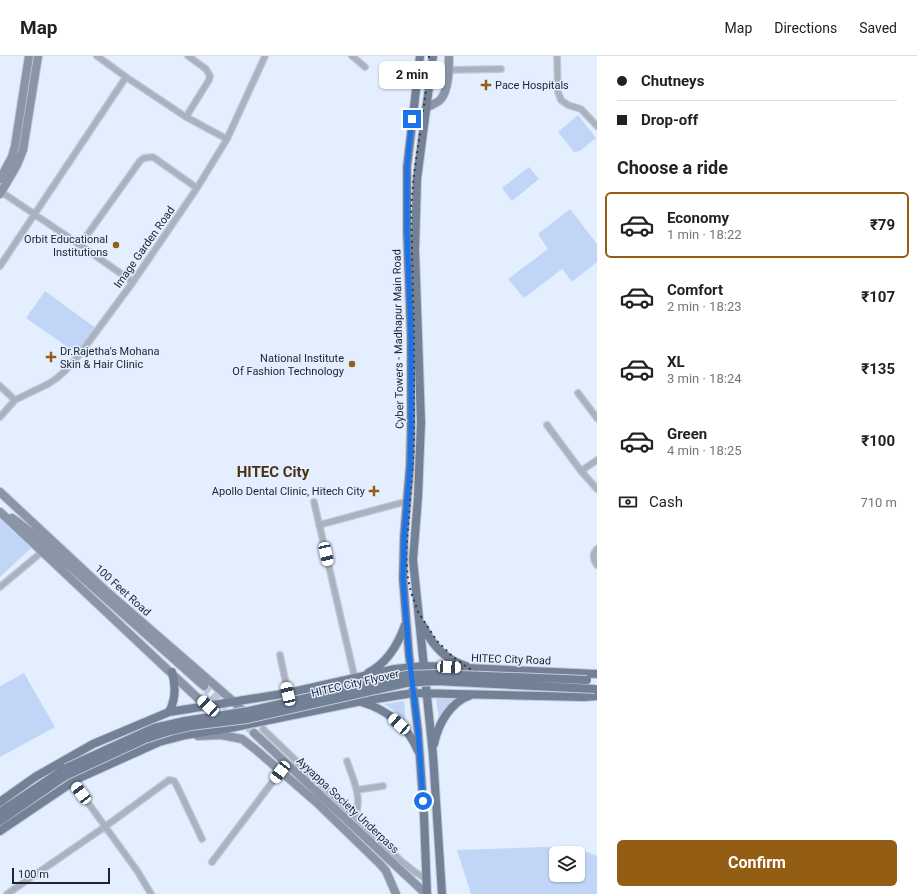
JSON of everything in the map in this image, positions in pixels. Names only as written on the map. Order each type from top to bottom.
[{"type":"main road","points":[[0,179],[7,168],[15,146],[29,56]]},
{"type":"main road","points":[[0,192],[17,165],[22,150],[38,56]]},
{"type":"main road","name":"Cyber Towers - Madhapur Main Road","points":[[420,618],[413,560],[419,490],[422,422],[415,250],[417,179],[433,56]]},
{"type":"main road","points":[[426,108],[438,102],[443,96],[447,85],[449,56]]},
{"type":"main road","points":[[420,59],[433,65]]},
{"type":"main road","name":"Cyber Towers - Madhapur Main Road","points":[[420,59],[407,167],[407,232],[411,337],[411,426],[403,572],[405,622],[420,756],[426,894]]},
{"type":"main road","name":"100 Feet Road","points":[[0,492],[105,590],[234,702],[255,724]]},
{"type":"main road","points":[[0,509],[36,536],[204,686]]},
{"type":"main road","points":[[0,512],[230,728]]},
{"type":"main road","points":[[420,618],[433,755],[442,894]]},
{"type":"main road","points":[[420,618],[427,635],[440,651],[450,659],[474,668]]},
{"type":"main road","points":[[0,802],[35,777],[93,744],[169,712],[288,694],[355,679],[374,669],[390,655],[400,637],[405,622]]},
{"type":"main road","name":"HITEC City Road","points":[[355,679],[396,668],[424,666],[597,674]]},
{"type":"main road","points":[[493,670],[489,677],[488,683],[495,695]]},
{"type":"main road","points":[[169,712],[174,702],[175,693],[172,672]]},
{"type":"main road","name":"HITEC City Flyover","points":[[1,817],[66,768],[154,728],[185,721],[249,711],[393,678],[422,674],[587,680],[597,679]]},
{"type":"main road","name":"HITEC City Flyover","points":[[1,817],[65,776],[145,739],[191,726],[247,719],[406,683],[421,681],[596,691]]},
{"type":"main road","points":[[0,832],[73,782],[159,742],[186,735],[255,724],[357,702],[413,693],[427,692],[584,697],[596,691]]},
{"type":"main road","points":[[433,755],[436,737],[444,719],[462,699],[474,694]]},
{"type":"main road","points":[[357,702],[382,710],[392,717],[406,731],[420,756]]},
{"type":"main road","name":"Ayyappa Society Underpass","points":[[254,733],[426,894]]},
{"type":"main road","points":[[186,735],[221,735],[242,740],[255,749],[316,802],[380,864],[386,871],[396,894]]},
{"type":"street","points":[[97,56],[186,117],[227,139]]},
{"type":"street","points":[[186,117],[210,76],[206,69],[188,56]]},
{"type":"street","name":"Image Garden Road","points":[[0,417],[15,400],[48,384],[66,370],[79,355],[133,282],[197,188],[227,139],[265,56]]},
{"type":"street","points":[[352,56],[365,67]]},
{"type":"street","points":[[557,56],[558,92],[561,100],[568,105],[582,109],[597,126]]},
{"type":"street","points":[[448,70],[501,68]]},
{"type":"street","points":[[0,266],[126,77]]},
{"type":"street","points":[[80,244],[140,161],[144,158],[153,157],[197,188]]},
{"type":"street","points":[[0,192],[80,244],[133,282]]},
{"type":"street","points":[[0,386],[15,400]]},
{"type":"street","points":[[578,393],[597,418]]},
{"type":"street","points":[[547,425],[581,471],[597,489]]},
{"type":"street","points":[[581,471],[597,460]]},
{"type":"street","points":[[319,525],[408,501]]},
{"type":"street","points":[[314,502],[355,679]]},
{"type":"street","points":[[597,549],[593,556],[597,565]]},
{"type":"street","points":[[0,588],[43,551]]},
{"type":"street","points":[[280,655],[288,694]]},
{"type":"street","points":[[263,729],[400,860],[426,879]]},
{"type":"street","points":[[347,761],[357,790],[358,809],[355,816]]},
{"type":"street","points":[[212,862],[280,772]]},
{"type":"street","points":[[7,894],[106,826],[169,780],[174,781],[177,786],[202,839]]},
{"type":"street","points":[[73,782],[106,826],[138,872],[151,894]]},
{"type":"street","points":[[357,790],[383,786]]},
{"type":"shaded area","points":[[578,115],[596,138],[580,151],[574,152],[558,132]]},
{"type":"shaded area","points":[[529,167],[539,179],[512,201],[502,188]]},
{"type":"shaded area","points":[[570,209],[597,244],[597,262],[572,282],[562,269],[524,298],[508,279],[548,249],[538,234]]},
{"type":"shaded area","points":[[45,291],[97,329],[79,355],[26,318]]},
{"type":"shaded area","points":[[0,519],[31,548],[0,577]]},
{"type":"shaded area","points":[[24,673],[55,727],[0,757],[0,686]]},
{"type":"shaded area","points":[[436,699],[455,699],[439,719]]},
{"type":"shaded area","points":[[404,701],[406,723],[399,714],[384,704]]},
{"type":"shaded area","points":[[549,847],[549,882],[585,882],[585,851],[597,856],[597,894],[471,894],[457,850]]},
{"type":"tunnel","points":[[204,686],[254,733]]},
{"type":"railway","points":[[429,56],[428,77],[414,174],[411,208],[414,336],[414,447],[406,555],[408,580],[411,592],[418,612],[437,641],[452,656],[468,668],[490,678],[513,683],[570,687],[597,686]]},
{"type":"place","name":"Pace Hospitals","points":[[486,85]]},
{"type":"place","name":"Orbit Educational Institutions","points":[[116,245]]},
{"type":"place","name":"Dr.Rajetha's Mohana Skin & Hair Clinic","points":[[51,357]]},
{"type":"place","name":"National Institute Of Fashion Technology","points":[[352,364]]},
{"type":"place","name":"Apollo Dental Clinic, Hitech City","points":[[374,491]]},
{"type":"district","name":"HITEC City","points":[[273,472]]},
{"type":"route","points":[[412,119],[407,167],[407,232],[411,337],[411,426],[408,501],[404,536],[403,579],[405,622],[418,731],[423,801]]}]
